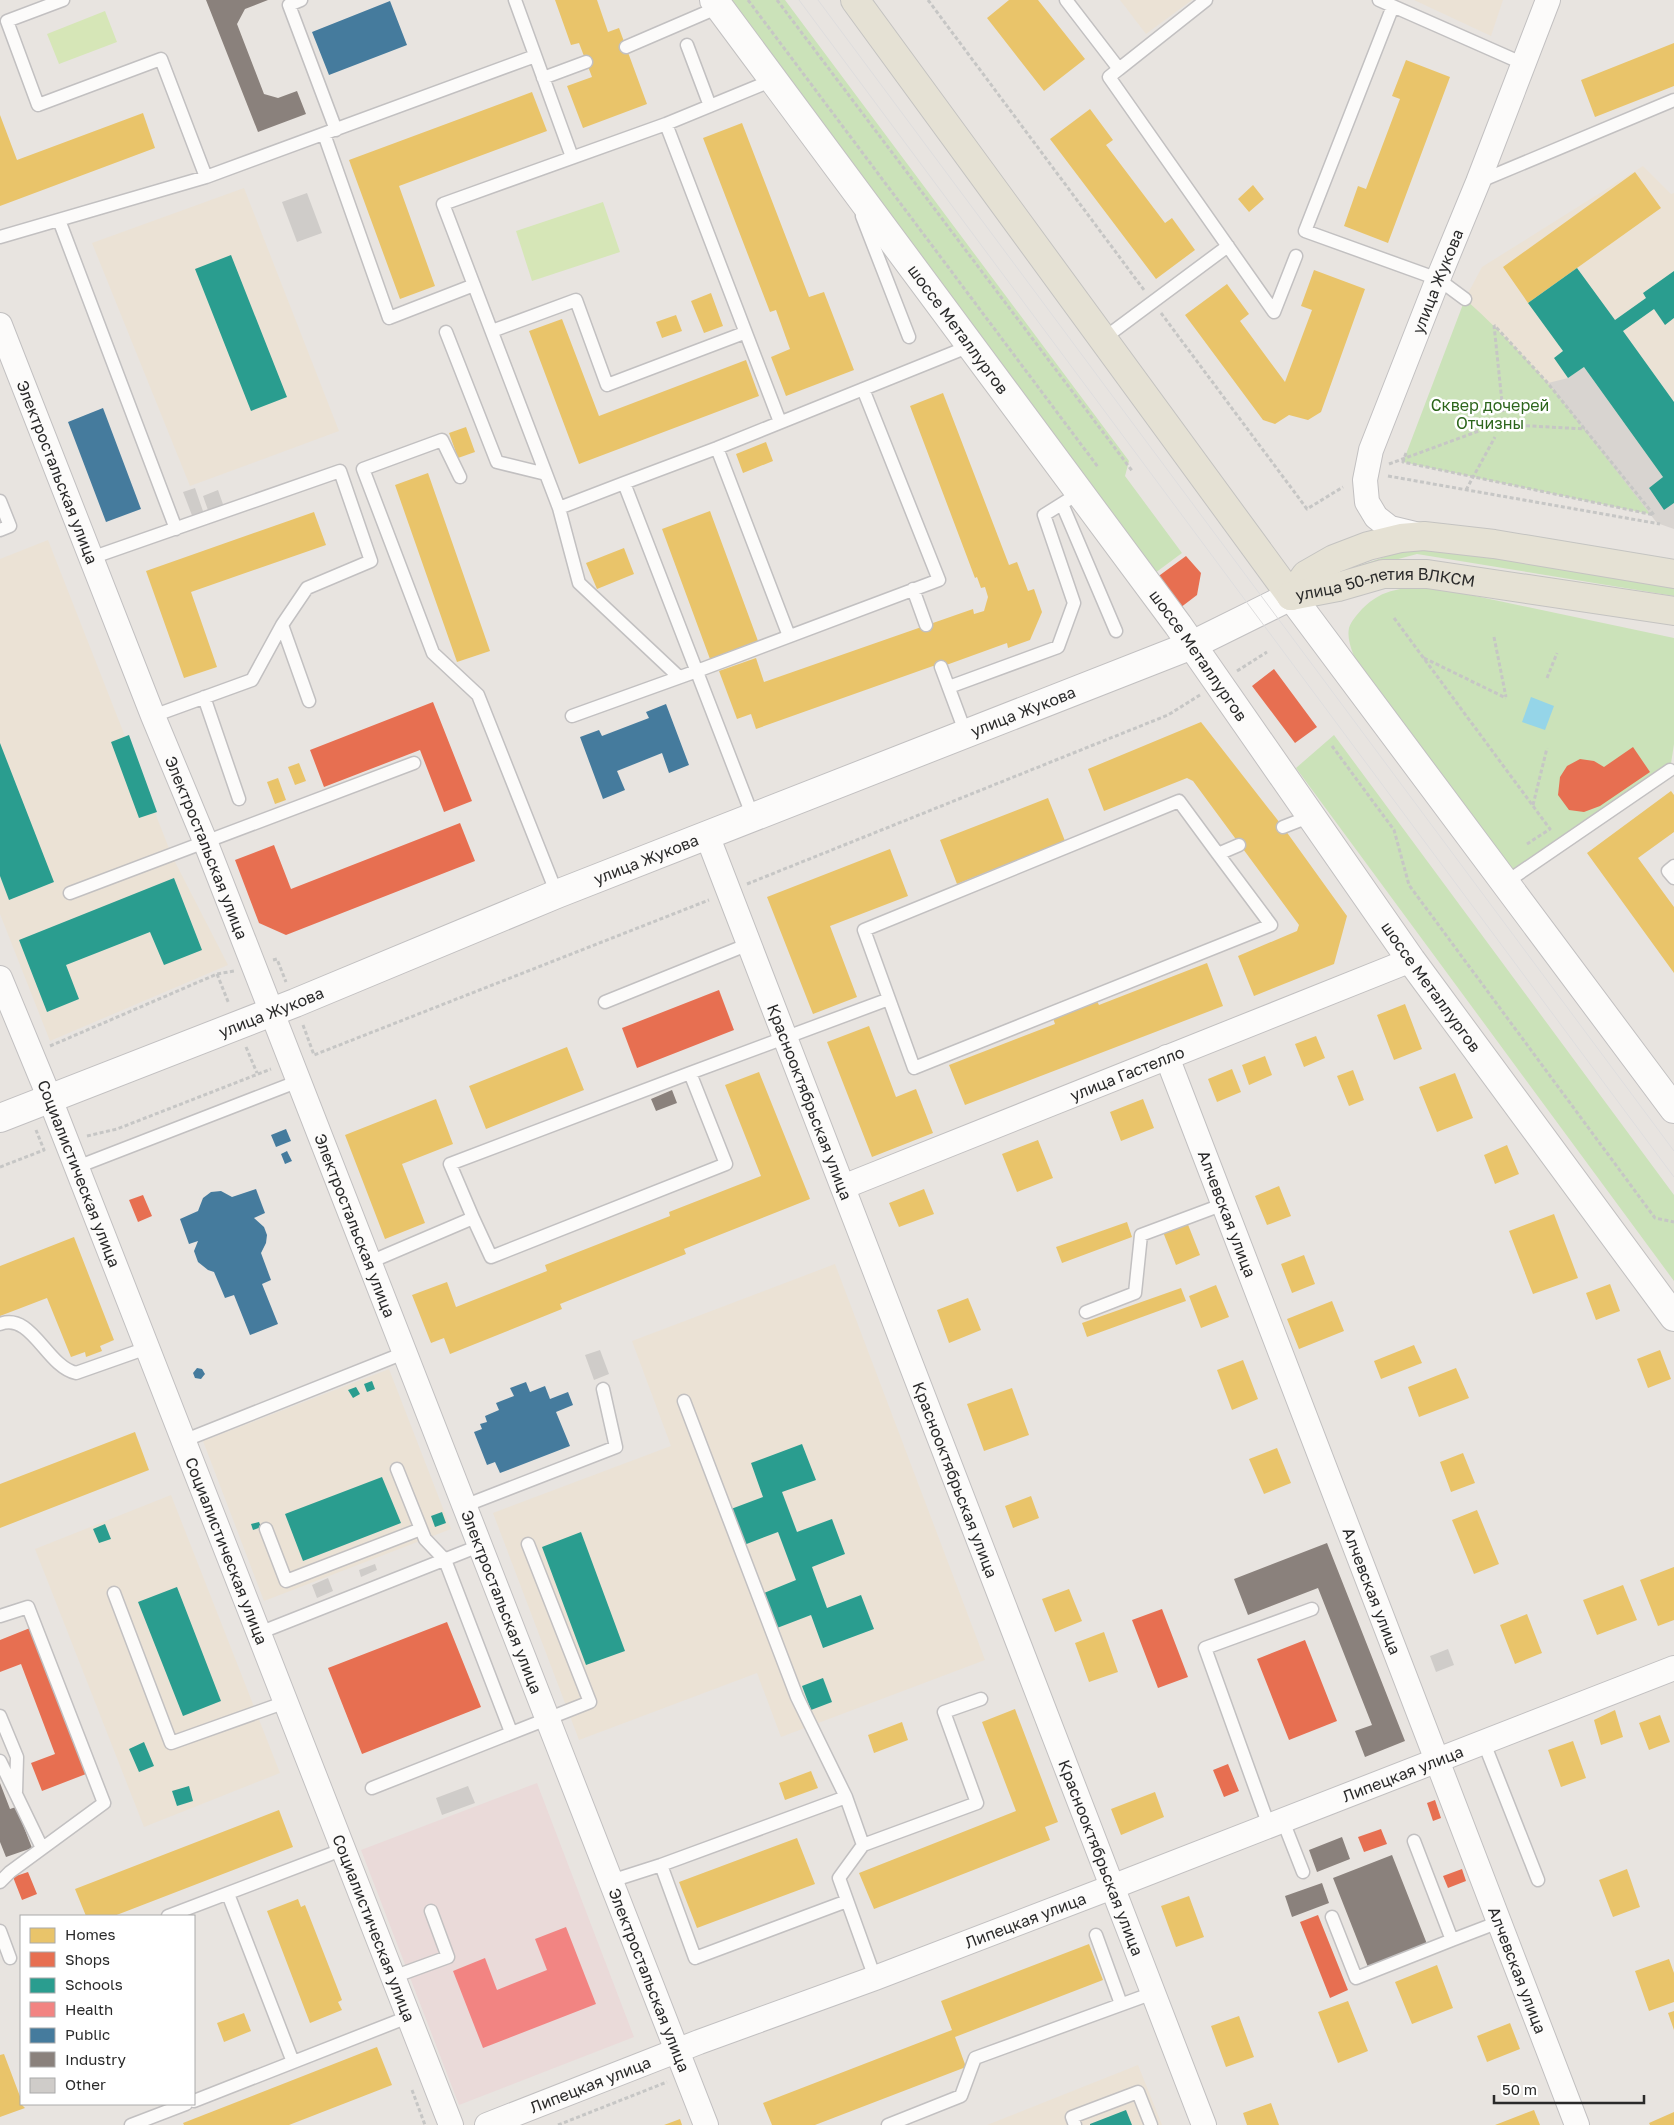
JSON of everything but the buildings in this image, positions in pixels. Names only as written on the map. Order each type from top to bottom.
[{"type":"main road","points":[[855,0],[1291,596],[1673,1106]]},
{"type":"main road","name":"шоссе Металлургов","points":[[716,4],[970,346],[1070,498],[1192,645],[1411,960],[1674,1318]]},
{"type":"main road","name":"улица 50-летия ВЛКСМ","points":[[1291,596],[1306,575],[1334,559],[1368,546],[1401,538],[1424,536],[1494,544],[1674,574]]},
{"type":"main road","name":"улица 50-летия ВЛКСМ","points":[[1291,596],[1338,587],[1383,574],[1427,574],[1674,611]]},
{"type":"main road","name":"улица Жукова","points":[[0,1118],[283,1008],[558,894],[1192,645],[1291,596]]},
{"type":"street","name":"улица Жукова","points":[[1424,536],[1390,528],[1376,517],[1367,502],[1365,480],[1371,450],[1548,0]]},
{"type":"street","name":"Электростальская улица","points":[[0,325],[153,716],[255,968],[283,1008],[299,1081],[706,2125]]},
{"type":"street","name":"Краснооктябрьская улица","points":[[707,835],[1204,2125]]},
{"type":"street","name":"улица Гастелло","points":[[842,1187],[1411,960]]},
{"type":"street","name":"Социалистическая улица","points":[[0,978],[32,1054],[38,1103],[77,1167],[451,2125]]},
{"type":"street","name":"Алчевская улица","points":[[1167,1057],[1577,2125]]},
{"type":"street","name":"Липецкая улица","points":[[487,2125],[677,2050],[875,1978],[1276,1824],[1674,1668]]},
{"type":"lane","points":[[63,0],[7,21],[38,105],[161,59],[206,177]]},
{"type":"lane","points":[[301,0],[289,5],[389,318],[474,286]]},
{"type":"lane","points":[[515,0],[572,157]]},
{"type":"lane","points":[[1066,0],[1119,69]]},
{"type":"lane","points":[[1206,0],[1109,77],[1274,312],[1296,256]]},
{"type":"lane","points":[[1379,0],[1524,64]]},
{"type":"lane","points":[[626,47],[716,4]]},
{"type":"lane","points":[[1393,6],[1306,231],[1438,279],[1465,299]]},
{"type":"lane","points":[[687,45],[710,106]]},
{"type":"lane","points":[[0,237],[206,177],[535,56]]},
{"type":"lane","points":[[543,78],[586,62]]},
{"type":"lane","points":[[679,677],[579,583],[559,508],[443,204],[666,124],[773,80]]},
{"type":"lane","points":[[1478,182],[1674,100]]},
{"type":"lane","points":[[666,124],[744,333],[780,422]]},
{"type":"lane","points":[[850,185],[909,337]]},
{"type":"lane","points":[[59,220],[176,529]]},
{"type":"lane","points":[[1103,339],[1228,246]]},
{"type":"lane","points":[[492,331],[576,300],[607,385],[744,333]]},
{"type":"lane","points":[[446,332],[496,462],[546,474]]},
{"type":"lane","points":[[559,508],[717,448],[970,346]]},
{"type":"lane","points":[[572,716],[939,580],[863,389]]},
{"type":"lane","points":[[460,477],[442,440],[363,469],[433,653],[478,695],[558,894]]},
{"type":"lane","points":[[717,448],[789,636]]},
{"type":"lane","points":[[91,558],[340,471],[371,561],[307,588],[282,625],[252,680],[153,716]]},
{"type":"lane","points":[[624,483],[753,817]]},
{"type":"lane","points":[[949,687],[1058,647],[1074,603],[1044,515],[1070,498],[1116,631]]},
{"type":"lane","points":[[0,501],[10,526],[0,530]]},
{"type":"lane","points":[[913,589],[926,624]]},
{"type":"lane","points":[[282,625],[309,701]]},
{"type":"lane","points":[[941,666],[966,734]]},
{"type":"lane","points":[[204,697],[239,799]]},
{"type":"lane","points":[[70,893],[414,763]]},
{"type":"lane","points":[[1505,883],[1670,770]]},
{"type":"lane","points":[[1179,801],[1218,854],[1270,924],[914,1068],[864,930],[1179,801]]},
{"type":"lane","points":[[1283,827],[1311,816]]},
{"type":"lane","points":[[1218,854],[1239,845]]},
{"type":"lane","points":[[1674,866],[1668,871],[1674,878]]},
{"type":"lane","points":[[605,1002],[749,944]]},
{"type":"lane","points":[[690,1073],[726,1164],[491,1257],[450,1164],[690,1073],[889,999]]},
{"type":"lane","points":[[77,1167],[299,1081]]},
{"type":"lane","points":[[1086,1312],[1135,1293],[1141,1235],[1224,1204]]},
{"type":"lane","points":[[370,1262],[473,1218]]},
{"type":"lane","points":[[0,1324],[9,1320],[23,1325],[65,1370],[76,1373],[147,1348]]},
{"type":"lane","points":[[183,1441],[404,1353]]},
{"type":"lane","points":[[464,1506],[616,1447],[603,1389]]},
{"type":"lane","points":[[684,1401],[797,1697],[846,1798],[863,1845]]},
{"type":"lane","points":[[397,1469],[425,1539],[445,1560],[511,1732]]},
{"type":"lane","points":[[266,1529],[286,1580],[421,1529]]},
{"type":"lane","points":[[372,1788],[590,1702],[528,1544]]},
{"type":"lane","points":[[259,1633],[479,1546]]},
{"type":"lane","points":[[114,1593],[172,1743],[286,1702]]},
{"type":"lane","points":[[0,1616],[28,1607],[104,1802],[10,1872],[0,1882]]},
{"type":"lane","points":[[1303,1872],[1276,1824],[1205,1648],[1312,1609]]},
{"type":"lane","points":[[875,1978],[839,1878],[863,1845],[977,1804],[944,1712],[980,1699]]},
{"type":"lane","points":[[0,1716],[16,1757],[16,1794]]},
{"type":"lane","points":[[1484,1743],[1538,1880]]},
{"type":"lane","points":[[0,1761],[42,1848]]},
{"type":"lane","points":[[611,1881],[661,1865],[846,1798]]},
{"type":"lane","points":[[1414,1841],[1452,1940]]},
{"type":"lane","points":[[171,1915],[344,1850]]},
{"type":"lane","points":[[661,1865],[695,1958],[847,1901]]},
{"type":"lane","points":[[228,1894],[293,2062]]},
{"type":"lane","points":[[393,1977],[448,1957],[431,1912]]},
{"type":"lane","points":[[1332,1917],[1356,1978],[1499,1922]]},
{"type":"lane","points":[[0,1931],[10,1958]]},
{"type":"lane","points":[[1096,1935],[1122,2004]]},
{"type":"lane","points":[[888,2125],[961,2096],[975,2058],[1153,1992]]},
{"type":"lane","points":[[195,2100],[408,2016]]},
{"type":"lane","points":[[1075,2125],[1072,2117],[1138,2092],[1151,2125]]},
{"type":"lane","points":[[131,2125],[183,2105]]},
{"type":"path","points":[[748,0],[1098,467]]},
{"type":"path","points":[[777,0],[1133,472]]},
{"type":"path","points":[[928,0],[1307,509],[1366,472],[1487,428]]},
{"type":"path","points":[[1406,453],[1403,462],[1654,515],[1586,428],[1494,324],[1502,412]]},
{"type":"path","points":[[1513,425],[1586,428]]},
{"type":"path","points":[[1466,490],[1495,437]]},
{"type":"path","points":[[1366,472],[1660,524]]},
{"type":"path","points":[[1394,618],[1550,828],[1527,844]]},
{"type":"path","points":[[1423,658],[1506,698],[1494,638]]},
{"type":"path","points":[[32,1054],[217,974],[255,968],[277,959],[283,1008],[314,1055],[729,892],[1168,715],[1267,652]]},
{"type":"path","points":[[1547,678],[1557,652]]},
{"type":"path","points":[[1332,746],[1394,830],[1409,885],[1655,1218],[1674,1222]]},
{"type":"path","points":[[1533,805],[1547,748]]},
{"type":"path","points":[[0,1167],[44,1150],[38,1103]]},
{"type":"path","points":[[558,2125],[687,2075]]},
{"type":"shaded area","points":[[1120,0],[1192,0],[1146,34]]},
{"type":"shaded area","points":[[1414,0],[1503,0],[1491,36]]},
{"type":"shaded area","points":[[1643,166],[1671,194],[1674,193],[1674,519],[1585,429],[1546,381],[1465,299],[1482,267]]},
{"type":"shaded area","points":[[244,188],[339,431],[190,486],[92,243]]},
{"type":"shaded area","points":[[1584,367],[1663,477],[1649,488],[1664,510],[1674,503],[1674,529],[1657,523],[1548,383],[1568,378]]},
{"type":"shaded area","points":[[48,540],[172,856],[228,965],[50,1041],[0,914],[0,559]]},
{"type":"shaded area","points":[[835,1264],[985,1660],[781,1737],[757,1673],[579,1740],[493,1513],[671,1446],[632,1341]]},
{"type":"shaded area","points":[[389,1369],[451,1529],[264,1601],[203,1441]]},
{"type":"shaded area","points":[[171,1495],[280,1773],[144,1827],[35,1549]]},
{"type":"shaded area","points":[[537,1783],[634,2037],[459,2105],[361,1850]]},
{"type":"shaded area","points":[[1138,2065],[1162,2125],[987,2125]]},
{"type":"green space","points":[[721,0],[785,0],[1129,461],[1125,476],[1182,553],[1151,576]]},
{"type":"green space","points":[[105,11],[117,42],[59,64],[47,34]]},
{"type":"green space","points":[[603,202],[620,252],[532,281],[516,231]]},
{"type":"green space","name":"Сквер дочерей Отчизны","points":[[1465,299],[1517,349],[1541,376],[1654,515],[1403,462]]},
{"type":"green space","points":[[1420,545],[1674,587],[1674,596],[1417,554],[1361,569],[1358,566]]},
{"type":"green space","points":[[1433,587],[1674,638],[1674,744],[1670,770],[1514,877],[1361,673],[1350,645],[1348,633],[1354,618],[1378,596],[1395,590]]},
{"type":"green space","points":[[1334,735],[1674,1195],[1674,1281],[1296,768]]},
{"type":"water","points":[[1531,697],[1554,706],[1545,730],[1522,722]]},
{"type":"tram line","points":[[799,0],[1674,1177]]},
{"type":"tram line","points":[[818,0],[1674,1151]]}]
